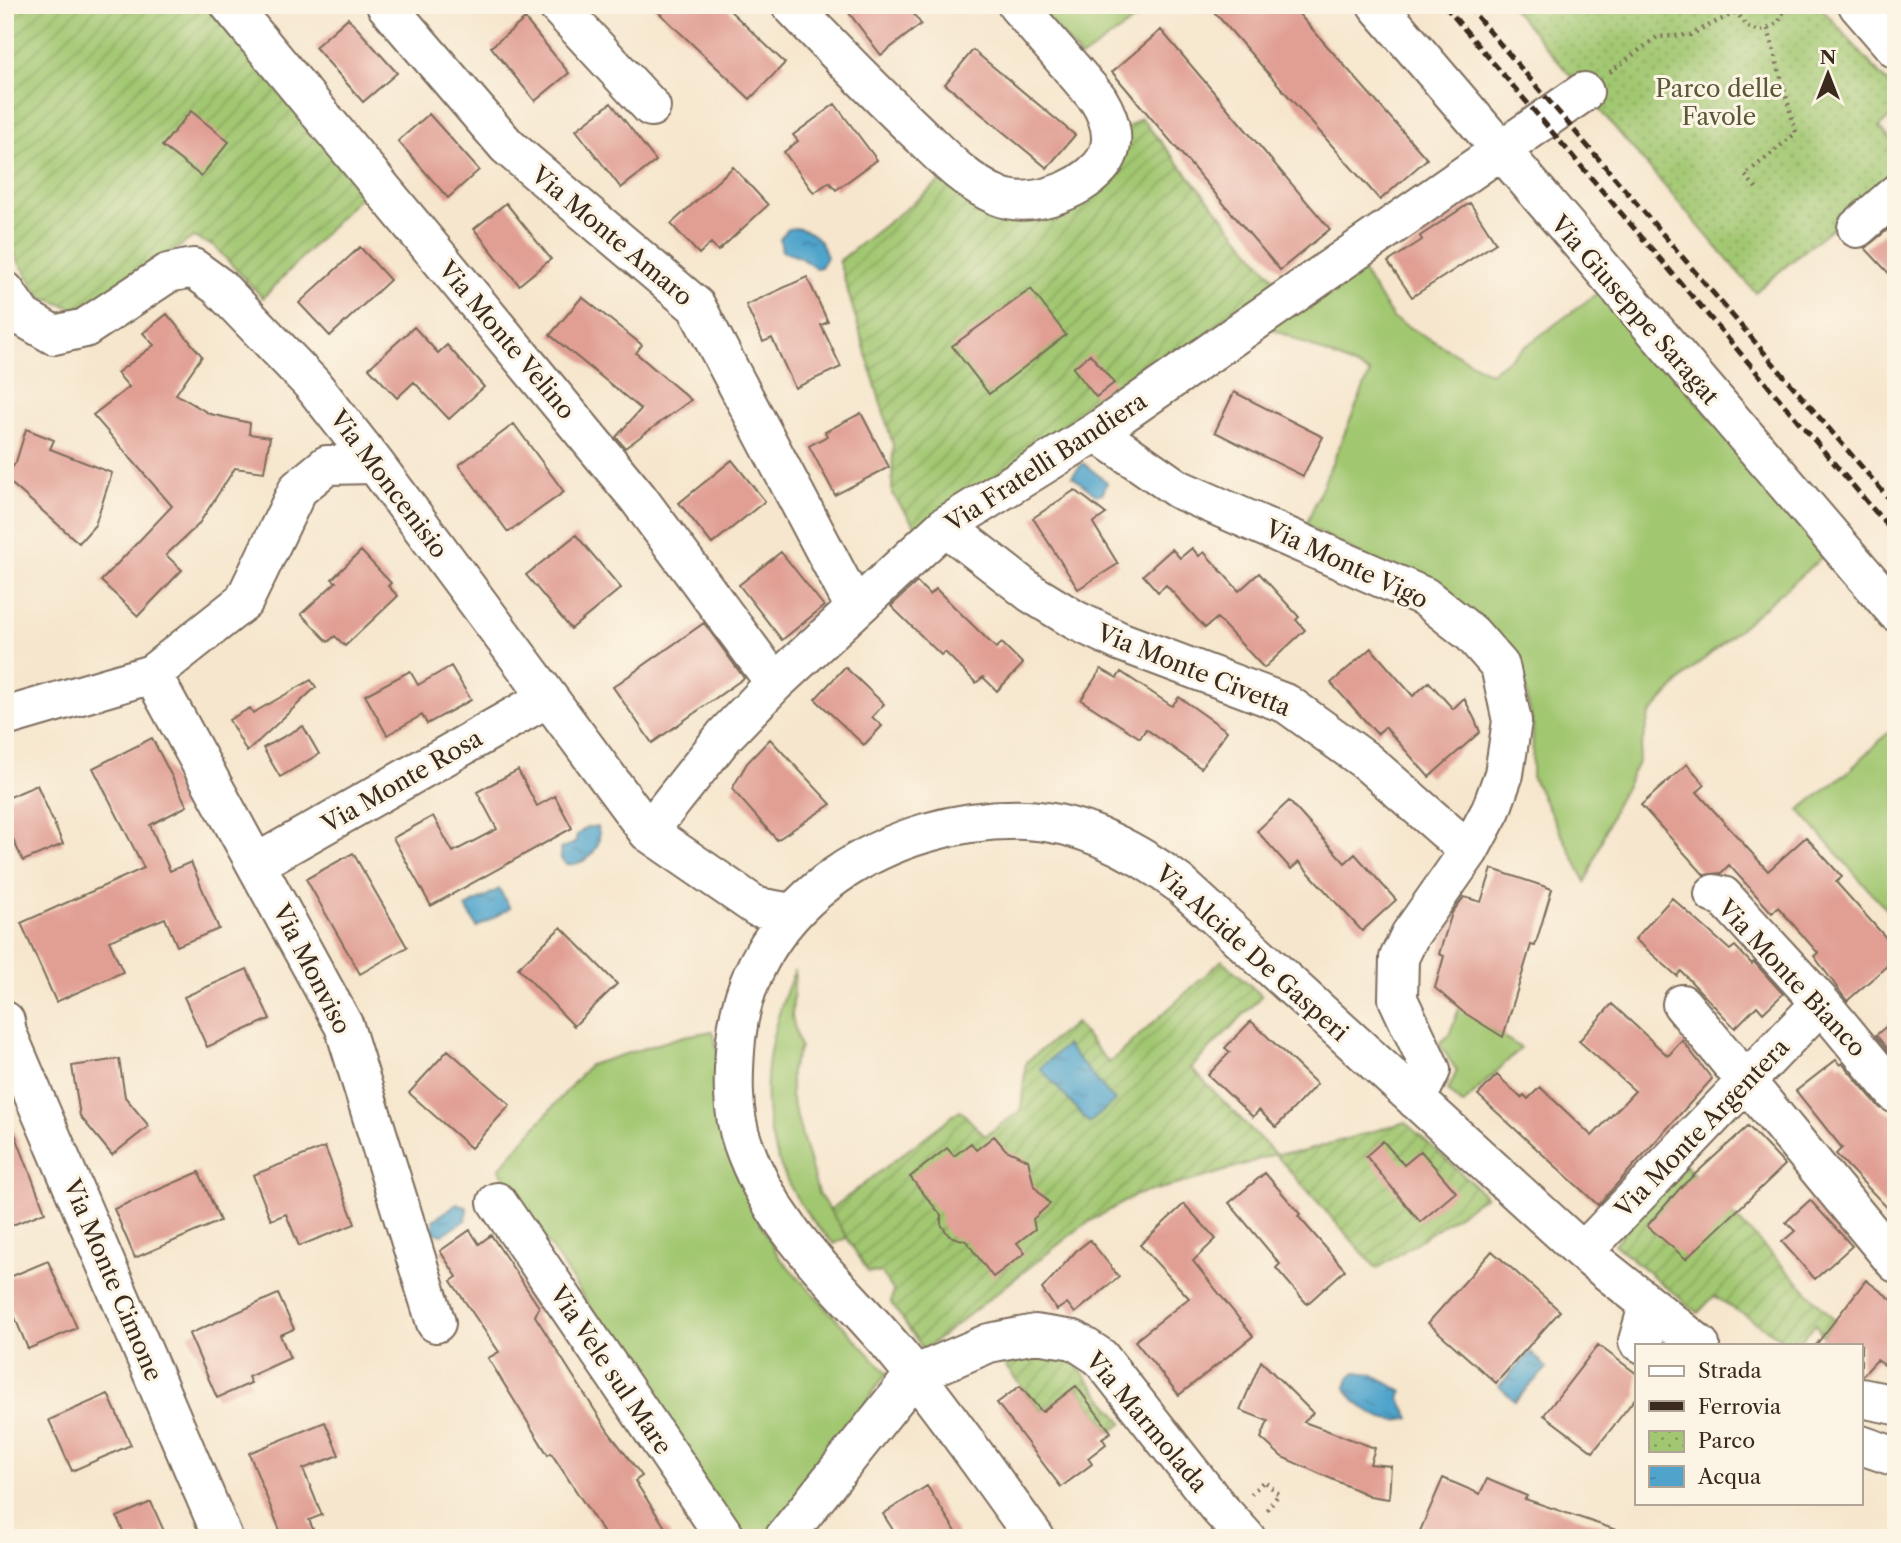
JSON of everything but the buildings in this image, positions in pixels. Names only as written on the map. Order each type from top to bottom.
[{"type":"street","name":"Via Monte Velino","points":[[230,5],[638,498],[775,683]]},
{"type":"street","name":"Via Monte Amaro","points":[[386,5],[507,146],[696,306],[855,608]]},
{"type":"street","points":[[557,5],[651,107]]},
{"type":"street","points":[[791,5],[856,74],[958,171],[1000,197],[1024,199],[1063,191],[1093,175],[1104,163],[1112,134],[1108,116],[1098,99],[1017,5]]},
{"type":"street","name":"Via Giuseppe Saragat","points":[[1377,5],[1498,150],[1896,612]]},
{"type":"street","points":[[1858,5],[1896,49]]},
{"type":"street","name":"Via Fratelli Bandiera","points":[[648,832],[725,735],[775,683],[944,526],[1096,432],[1584,92]]},
{"type":"street","points":[[1857,228],[1896,194]]},
{"type":"street","name":"Via Moncenisio","points":[[5,291],[23,317],[54,335],[85,328],[168,273],[193,268],[219,287],[312,384],[375,464],[648,832],[757,907],[792,913]]},
{"type":"street","name":"Via Monte Vigo","points":[[1096,432],[1178,489],[1425,597],[1472,634],[1500,666],[1512,721],[1504,774],[1491,810],[1469,851],[1410,935],[1399,958],[1398,999],[1431,1070],[1416,1100]]},
{"type":"street","points":[[5,717],[152,674],[244,601],[298,489],[327,465],[375,464]]},
{"type":"street","name":"Via Monte Civetta","points":[[944,526],[1031,593],[1075,620],[1119,641],[1287,704],[1366,761],[1469,851]]},
{"type":"street","name":"Via Monviso","points":[[152,674],[344,1026],[436,1323]]},
{"type":"street","name":"Via Monte Rosa","points":[[257,863],[547,698]]},
{"type":"street","name":"Via Alcide De Gasperi","points":[[1035,1538],[914,1375],[790,1234],[763,1192],[741,1141],[734,1063],[738,1015],[756,967],[775,934],[792,913],[841,871],[866,856],[931,831],[972,824],[1027,820],[1090,833],[1152,862],[1180,884],[1583,1252],[1699,1344]]},
{"type":"street","name":"Via Monte Bianco","points":[[1714,894],[1723,896],[1821,1003],[1896,1094]]},
{"type":"street","name":"Via Monte Argentera","points":[[1583,1252],[1821,1003]]},
{"type":"street","points":[[1682,1004],[1896,1263]]},
{"type":"street","name":"Via Monte Cimone","points":[[5,1021],[223,1538]]},
{"type":"street","name":"Via Vele sul Mare","points":[[497,1202],[726,1538]]},
{"type":"street","points":[[1644,1344],[1638,1340],[1648,1306]]},
{"type":"street","name":"Via Marmolada","points":[[914,1375],[1012,1337],[1054,1335],[1074,1340],[1106,1364],[1217,1506],[1246,1538]]},
{"type":"street","points":[[784,1538],[914,1375]]},
{"type":"street","points":[[1862,1398],[1896,1405]]},
{"type":"street","points":[[1862,1445],[1896,1457]]},
{"type":"path","points":[[1731,5],[1748,27],[1760,31],[1779,22],[1786,5]]},
{"type":"path","points":[[1584,92],[1657,37],[1690,35],[1736,12]]},
{"type":"path","points":[[1756,188],[1745,175],[1796,133],[1768,29]]},
{"type":"path","points":[[1258,1488],[1264,1481],[1279,1494],[1275,1500]]},
{"type":"green space","points":[[5,5],[215,5],[367,189],[263,298],[214,246],[193,237],[103,302],[75,309],[41,297],[5,240]]},
{"type":"green space","points":[[1038,5],[1156,5],[1081,58]]},
{"type":"green space","name":"Parco delle Favole","points":[[1510,5],[1819,5],[1896,93],[1896,112],[1879,127],[1896,145],[1896,174],[1755,292]]},
{"type":"green space","points":[[1141,118],[1285,292],[919,531],[892,494],[893,445],[839,261],[946,177],[1011,207]]},
{"type":"green space","points":[[1356,261],[1393,318],[1490,373],[1600,291],[1828,552],[1687,674],[1649,715],[1637,765],[1614,808],[1586,882],[1532,777],[1533,727],[1520,660],[1484,623],[1306,525],[1370,373],[1266,326]]},
{"type":"green space","points":[[1896,725],[1896,921],[1799,810],[1847,773]]},
{"type":"green space","points":[[1222,960],[1262,996],[1191,1068],[1275,1154],[1206,1177],[1136,1195],[1082,1226],[924,1350],[891,1303],[893,1290],[881,1273],[868,1272],[830,1210],[960,1110],[985,1136],[1021,1110],[1026,1062],[1075,1023],[1109,1063]]},
{"type":"green space","points":[[795,970],[792,1017],[800,1048],[791,1069],[791,1096],[818,1193],[848,1237],[834,1244],[807,1213],[787,1181],[774,1148],[768,1114],[767,1079],[771,1044]]},
{"type":"green space","points":[[1461,1003],[1494,1031],[1521,1048],[1462,1105],[1448,1090],[1457,1071],[1439,1044],[1449,1035]]},
{"type":"green space","points":[[713,1031],[745,1181],[758,1219],[779,1257],[887,1373],[768,1538],[742,1538],[499,1169],[589,1065],[684,1036]]},
{"type":"green space","points":[[1405,1122],[1486,1196],[1377,1269],[1275,1154],[1301,1152]]},
{"type":"green space","points":[[1683,1163],[1835,1320],[1823,1336],[1815,1324],[1798,1344],[1790,1344],[1714,1296],[1698,1313],[1614,1244]]},
{"type":"green space","points":[[1016,1353],[1058,1353],[1073,1361],[1123,1423],[1111,1432],[1076,1386],[1042,1412],[998,1357]]},
{"type":"water","points":[[788,229],[808,231],[819,241],[827,257],[821,267],[815,268],[799,257],[782,251],[780,239]]},
{"type":"water","points":[[1083,463],[1107,482],[1103,493],[1096,495],[1072,476]]},
{"type":"water","points":[[587,827],[597,827],[599,841],[596,848],[587,859],[566,864],[561,859],[560,849],[575,843],[577,835]]},
{"type":"water","points":[[499,889],[510,908],[477,927],[466,907]]},
{"type":"water","points":[[1066,1045],[1115,1101],[1089,1123],[1040,1068]]},
{"type":"water","points":[[457,1204],[467,1207],[466,1220],[442,1235],[433,1232],[433,1220]]},
{"type":"water","points":[[1531,1352],[1547,1368],[1515,1401],[1499,1386]]},
{"type":"water","points":[[1356,1372],[1372,1374],[1403,1392],[1399,1398],[1410,1418],[1382,1418],[1365,1409],[1346,1388],[1349,1378]]},
{"type":"railway","points":[[1444,5],[1896,536]]},
{"type":"railway","points":[[1467,5],[1896,507]]}]
